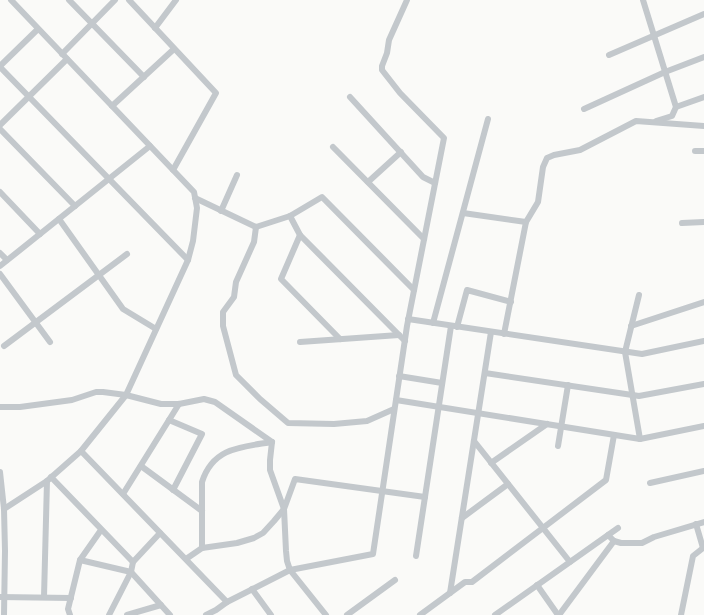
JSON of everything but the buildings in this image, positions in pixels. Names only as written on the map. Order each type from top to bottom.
[{"type":"street","points":[[4,510],[49,479],[81,451],[126,395],[188,260],[193,241],[197,208],[194,192],[10,0]]},
{"type":"street","points":[[69,0],[144,77]]},
{"type":"street","points":[[0,125],[29,96],[115,0]]},
{"type":"street","points":[[129,0],[216,94],[173,170]]},
{"type":"street","points":[[155,28],[176,0]]},
{"type":"street","points":[[206,615],[218,613],[228,602],[290,570],[373,554],[408,319],[444,138],[400,94],[382,70],[389,40],[407,0]]},
{"type":"street","points":[[643,0],[676,107],[672,116],[653,122]]},
{"type":"street","points":[[609,55],[704,14]]},
{"type":"street","points":[[38,29],[0,67],[188,260]]},
{"type":"street","points":[[112,106],[174,49]]},
{"type":"street","points":[[584,109],[665,72],[704,57]]},
{"type":"street","points":[[350,97],[423,177],[435,183]]},
{"type":"street","points":[[676,107],[704,97]]},
{"type":"street","points":[[433,323],[488,119]]},
{"type":"street","points":[[504,334],[526,222],[538,202],[543,167],[547,158],[554,155],[580,150],[636,121],[704,126]]},
{"type":"street","points":[[0,129],[75,206]]},
{"type":"street","points":[[0,266],[150,146]]},
{"type":"street","points":[[333,147],[424,239]]},
{"type":"street","points":[[695,151],[704,152]]},
{"type":"street","points":[[368,182],[401,152]]},
{"type":"street","points":[[221,211],[237,175]]},
{"type":"street","points":[[0,192],[40,234]]},
{"type":"street","points":[[195,198],[256,227],[290,216],[322,197],[414,290]]},
{"type":"street","points":[[463,213],[526,222]]},
{"type":"street","points":[[290,216],[300,235],[405,341]]},
{"type":"street","points":[[59,219],[123,309],[156,329]]},
{"type":"street","points":[[682,223],[704,222]]},
{"type":"street","points":[[256,227],[254,242],[236,282],[234,297],[223,312],[223,326],[236,375],[260,399],[288,423],[334,424],[367,421],[394,409]]},
{"type":"street","points":[[300,235],[281,279],[340,339]]},
{"type":"street","points":[[0,253],[7,260]]},
{"type":"street","points":[[4,346],[127,254]]},
{"type":"street","points":[[0,274],[50,342]]},
{"type":"street","points":[[416,556],[442,383],[454,326],[467,290],[511,302]]},
{"type":"street","points":[[639,295],[625,352],[640,439]]},
{"type":"street","points":[[631,326],[704,302]]},
{"type":"street","points":[[408,319],[642,354],[704,342]]},
{"type":"street","points":[[450,593],[491,332]]},
{"type":"street","points":[[300,342],[399,335]]},
{"type":"street","points":[[485,373],[639,396],[704,384]]},
{"type":"street","points":[[399,376],[442,383]]},
{"type":"street","points":[[558,446],[568,385]]},
{"type":"street","points":[[0,407],[20,407],[65,402],[96,392],[126,395],[161,404],[179,404],[204,399],[215,402],[272,442]]},
{"type":"street","points":[[396,400],[640,439],[704,426]]},
{"type":"street","points":[[123,494],[179,404]]},
{"type":"street","points":[[169,420],[202,434],[173,490]]},
{"type":"street","points":[[491,463],[547,424]]},
{"type":"street","points":[[420,615],[465,582],[472,582],[606,480],[614,435]]},
{"type":"street","points":[[474,441],[570,562]]},
{"type":"street","points":[[272,442],[270,470],[284,509],[287,561],[290,570],[326,615]]},
{"type":"street","points":[[202,548],[202,482],[205,473],[214,460],[225,452],[237,448],[272,442]]},
{"type":"street","points":[[81,451],[228,602]]},
{"type":"street","points":[[140,466],[202,512]]},
{"type":"street","points":[[650,483],[704,471]]},
{"type":"street","points":[[0,472],[4,510],[2,520],[2,597],[4,615]]},
{"type":"street","points":[[49,479],[133,562]]},
{"type":"street","points":[[44,598],[49,479]]},
{"type":"street","points":[[186,559],[202,548],[237,543],[254,538],[263,533],[284,509],[296,480],[425,497]]},
{"type":"street","points":[[462,518],[508,484]]},
{"type":"street","points":[[608,535],[614,541],[621,543],[642,543],[654,537],[704,522]]},
{"type":"street","points":[[681,615],[692,556],[704,549],[696,524]]},
{"type":"street","points":[[495,615],[618,528]]},
{"type":"street","points":[[70,615],[68,609],[80,560],[102,530]]},
{"type":"street","points":[[109,615],[131,572],[133,562],[160,533]]},
{"type":"street","points":[[537,585],[558,615],[614,541]]},
{"type":"street","points":[[80,560],[131,572],[170,615]]},
{"type":"street","points":[[347,615],[395,580]]},
{"type":"street","points":[[252,589],[271,615]]},
{"type":"street","points":[[2,597],[71,598]]},
{"type":"street","points":[[127,615],[161,605]]}]
